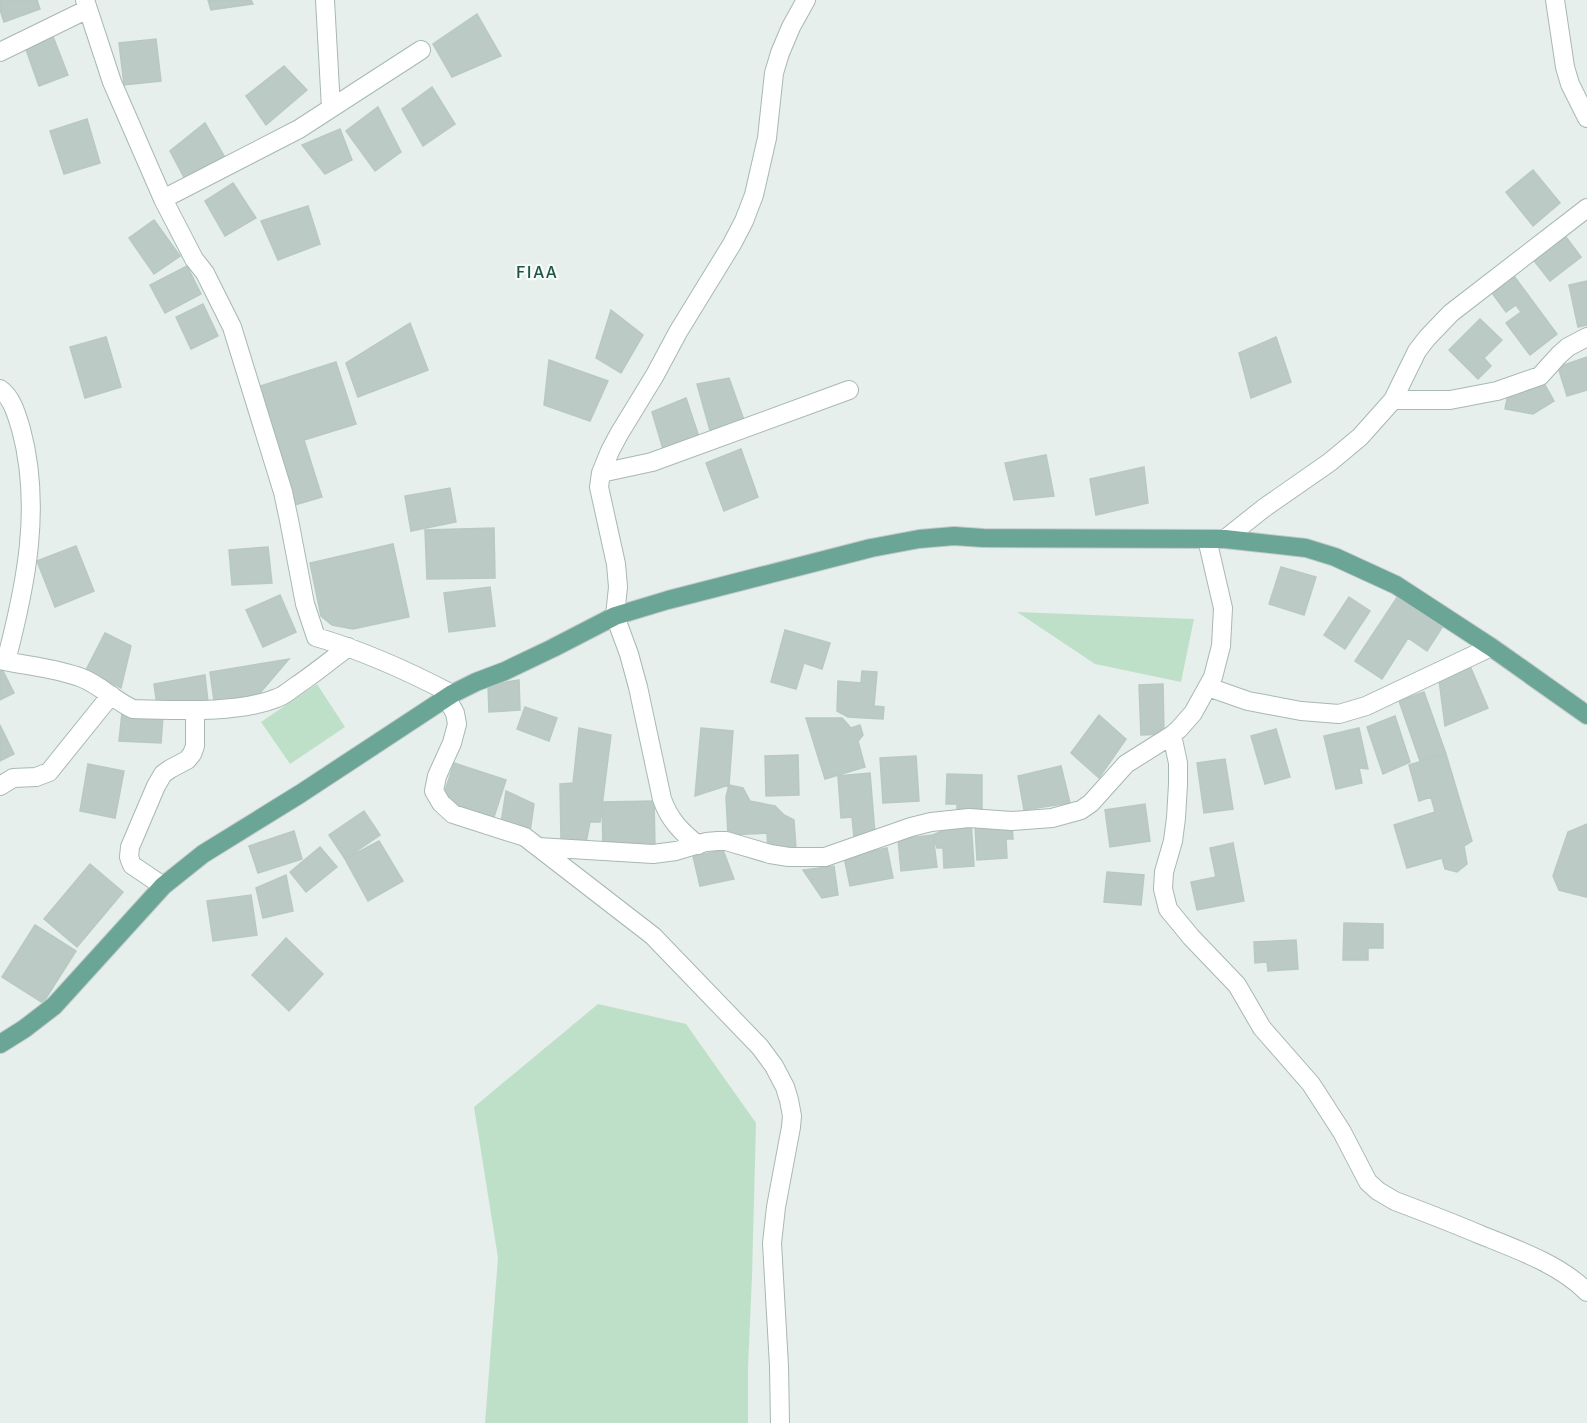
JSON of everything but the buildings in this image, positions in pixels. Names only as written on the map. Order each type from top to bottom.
[{"type":"main road","points":[[0,1044],[54,1006],[163,886],[203,854],[300,794],[449,696],[553,648],[615,615],[871,548],[919,539],[954,536],[1216,539],[1306,548],[1335,557],[1396,585],[1491,647],[1587,715]]},
{"type":"street","points":[[325,0],[332,108]]},
{"type":"street","points":[[698,844],[684,834],[666,812],[662,799],[632,665],[615,615],[618,587],[616,564],[599,488],[601,473],[610,451],[744,221],[754,195],[767,138],[774,73],[791,27],[806,0]]},
{"type":"street","points":[[1555,0],[1565,67],[1570,84],[1587,118]]},
{"type":"street","points":[[0,51],[87,5],[112,82],[163,199],[194,259],[205,273],[232,327],[290,520],[304,604],[316,638],[348,646],[379,658],[449,696],[457,724],[452,743],[437,776],[434,791],[437,798],[453,814],[525,837],[653,936],[760,1047],[774,1066],[789,1100],[791,1127],[776,1207],[772,1243],[780,1423]]},
{"type":"street","points":[[163,199],[299,129],[421,50]]},
{"type":"street","points":[[538,847],[653,854],[676,851],[706,842],[726,842],[780,856],[825,857],[931,822],[969,818],[1012,821],[1052,818],[1080,810],[1091,803],[1126,764],[1172,735],[1193,713],[1208,687],[1221,646],[1222,608],[1216,539],[1330,462],[1360,437],[1392,400],[1417,351],[1444,320],[1587,208]]},
{"type":"street","points":[[1392,400],[1450,400],[1497,391],[1540,376],[1558,355],[1587,337]]},
{"type":"street","points":[[0,389],[9,399],[19,422],[27,460],[32,502],[29,552],[15,626],[3,661],[83,678],[133,709],[195,710],[239,707],[279,698],[348,646]]},
{"type":"street","points":[[601,473],[652,462],[849,390]]},
{"type":"street","points":[[1208,687],[1248,701],[1301,711],[1339,714],[1366,706],[1491,647]]},
{"type":"street","points":[[0,786],[14,778],[36,777],[49,772],[111,695]]},
{"type":"street","points":[[163,886],[132,865],[129,857],[130,847],[163,774],[187,760],[192,754],[195,746],[195,710]]},
{"type":"street","points":[[1172,735],[1178,763],[1178,784],[1173,841],[1164,872],[1163,889],[1168,909],[1237,985],[1262,1028],[1311,1084],[1342,1132],[1368,1182],[1395,1201],[1517,1250],[1556,1269],[1575,1280],[1587,1292]]},
{"type":"green space","points":[[1017,612],[1194,619],[1181,682],[1095,664]]},
{"type":"green space","points":[[317,684],[345,727],[290,764],[261,722]]},
{"type":"green space","points":[[598,1004],[686,1024],[756,1123],[748,1423],[485,1423],[498,1258],[474,1107]]},
{"type":"district","name":"FIAA","points":[[537,272]]}]
